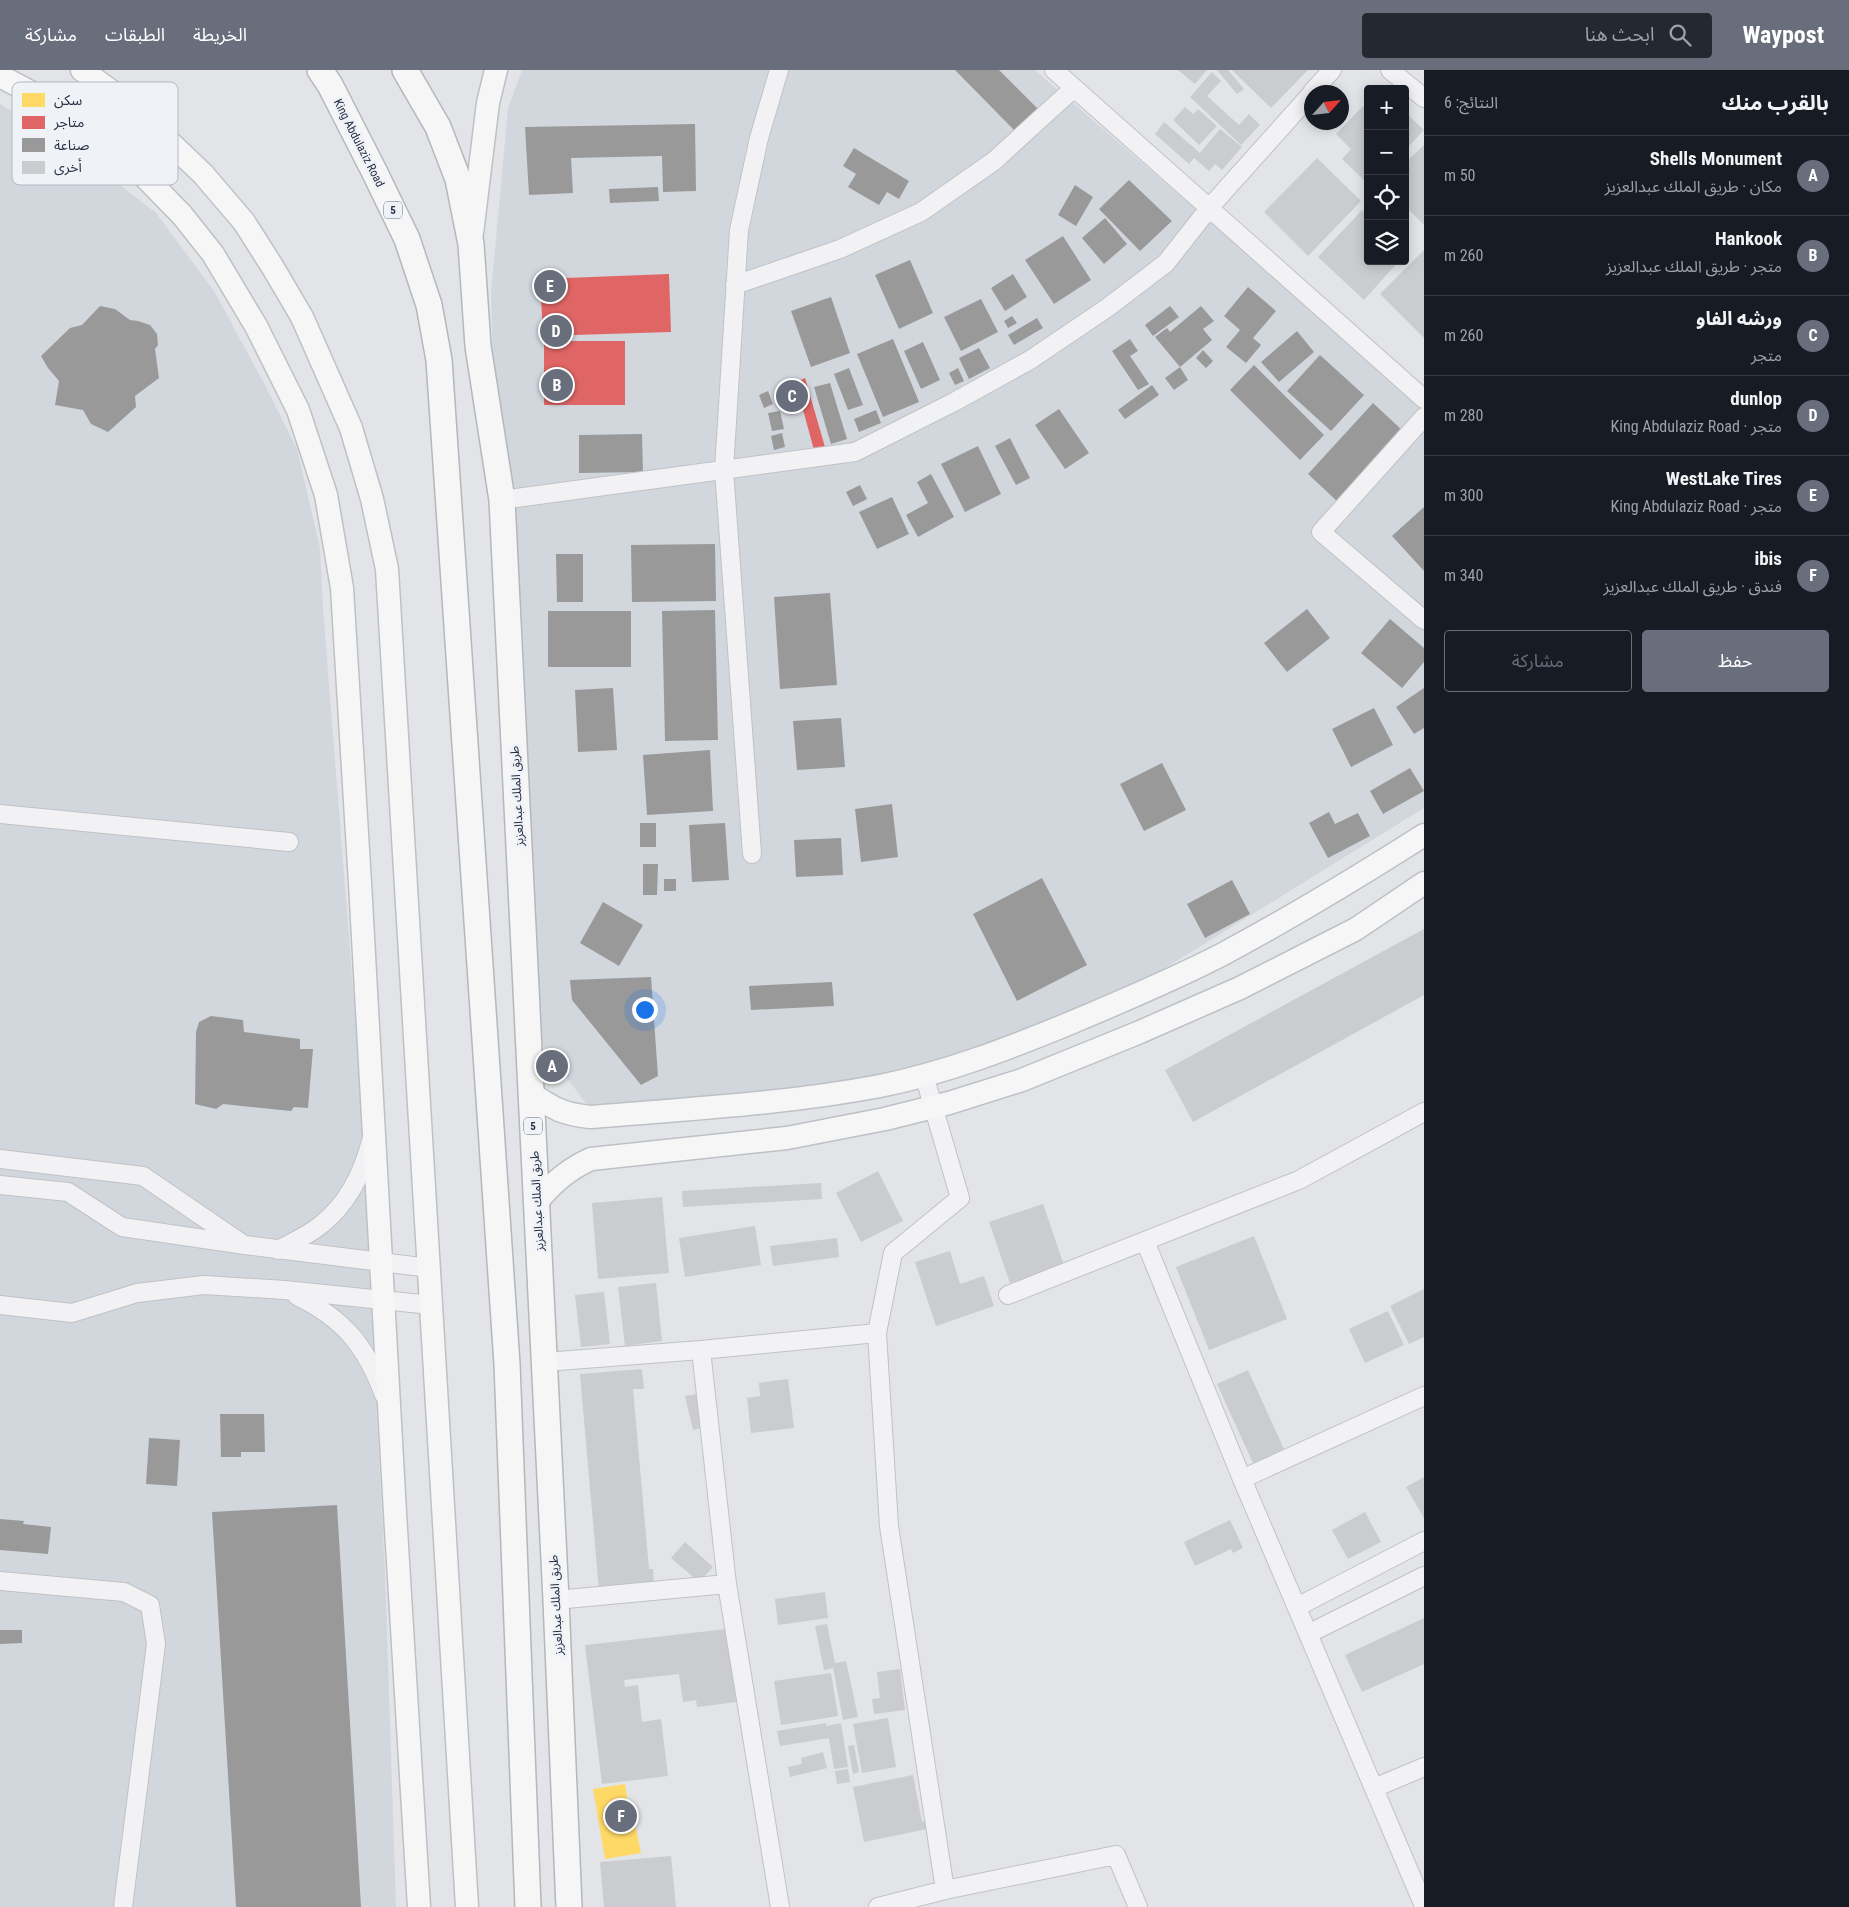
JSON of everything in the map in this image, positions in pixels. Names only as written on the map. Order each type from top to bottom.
[{"type":"highway","name":"King Abdulaziz Road","points":[[320,70],[330,85],[375,172],[407,239],[429,305],[439,360],[506,1364],[528,1907]]},
{"type":"highway","name":"5","points":[[406,70],[438,127],[458,180],[471,244],[478,346],[502,500]]},
{"type":"highway","name":"طريق الملك عبدالعزيز","points":[[502,500],[545,1362],[569,1907]]},
{"type":"main road","points":[[82,70],[98,82]]},
{"type":"main road","points":[[471,244],[488,103],[496,70]]},
{"type":"main road","points":[[0,76],[12,82]]},
{"type":"main road","points":[[178,150],[203,174],[244,222],[302,317],[351,428],[372,499],[387,569],[466,1907]]},
{"type":"main road","points":[[153,185],[182,215],[213,254],[256,326],[298,410],[326,495],[342,588],[419,1907]]},
{"type":"main road","points":[[532,1094],[568,1115],[590,1117],[780,1100],[881,1086],[924,1075],[1008,1049],[1126,1000],[1222,954],[1335,892],[1424,835]]},
{"type":"main road","points":[[537,1202],[548,1187],[563,1174],[575,1165],[591,1159],[787,1138],[885,1119],[933,1107],[1022,1080],[1140,1032],[1231,992],[1356,929],[1424,883]]},
{"type":"street","points":[[752,854],[724,470],[739,230],[759,138],[779,70]]},
{"type":"street","points":[[1054,70],[1424,398]]},
{"type":"street","points":[[1319,85],[1332,70]]},
{"type":"street","points":[[1390,70],[1424,98]]},
{"type":"street","points":[[736,285],[840,249],[921,212],[994,161],[1074,88]]},
{"type":"street","points":[[502,500],[855,452],[954,402],[1030,360],[1107,308],[1166,263],[1210,207],[1304,102]]},
{"type":"street","points":[[1424,416],[1321,532],[1424,620]]},
{"type":"street","points":[[0,814],[289,842]]},
{"type":"street","points":[[924,1075],[960,1198],[893,1253],[877,1333],[889,1526],[944,1890]]},
{"type":"street","points":[[1008,1295],[1299,1180],[1424,1112]]},
{"type":"street","points":[[278,1250],[322,1224],[339,1208],[356,1182],[366,1159],[374,1131]]},
{"type":"street","points":[[0,1159],[143,1176],[244,1245]]},
{"type":"street","points":[[0,1185],[68,1192],[122,1228],[278,1250],[429,1268]]},
{"type":"street","points":[[1145,1241],[1242,1479],[1424,1906]]},
{"type":"street","points":[[0,1306],[72,1313],[137,1293],[204,1285],[285,1290],[431,1305]]},
{"type":"street","points":[[285,1290],[317,1306],[334,1318],[364,1350],[375,1370],[389,1408]]},
{"type":"street","points":[[545,1362],[701,1350],[877,1333]]},
{"type":"street","points":[[701,1350],[727,1584],[780,1907]]},
{"type":"street","points":[[1242,1479],[1424,1396]]},
{"type":"street","points":[[1297,1606],[1424,1541]]},
{"type":"street","points":[[1308,1634],[1424,1576]]},
{"type":"street","points":[[0,1581],[124,1592],[150,1605],[156,1644],[123,1907]]},
{"type":"street","points":[[556,1600],[727,1584]]},
{"type":"street","points":[[1374,1788],[1424,1767]]},
{"type":"street","points":[[878,1907],[944,1890],[1116,1855],[1138,1907]]},
{"type":"shaded area","points":[[522,70],[1035,70],[1386,374],[1424,412],[1424,808],[1107,1004],[906,1082],[721,1118],[599,1121],[530,1028],[499,595],[491,293],[508,108]]},
{"type":"shaded area","points":[[0,104],[12,112],[12,185],[120,185],[156,213],[214,291],[297,449],[320,548],[323,608],[357,1039],[385,1572],[396,1907],[0,1907]]},
{"type":"building: سكن","points":[[625,1784],[629,1809],[632,1809],[641,1853],[605,1859],[593,1789]]},
{"type":"building: متاجر","points":[[669,274],[671,332],[543,336],[540,279]]},
{"type":"building: متاجر","points":[[544,341],[625,341],[625,405],[544,405]]},
{"type":"building: متاجر","points":[[805,378],[825,447],[814,450],[799,395],[781,403],[776,391]]},
{"type":"building: صناعة","points":[[955,70],[999,70],[1038,109],[1015,131]]},
{"type":"building: صناعة","points":[[695,124],[696,191],[663,192],[662,156],[571,158],[573,193],[529,195],[525,127]]},
{"type":"building: صناعة","points":[[854,148],[909,181],[899,199],[887,192],[879,205],[848,187],[856,174],[843,166]]},
{"type":"building: صناعة","points":[[1129,180],[1172,221],[1140,251],[1099,209]]},
{"type":"building: صناعة","points":[[1075,185],[1093,197],[1076,226],[1058,215]]},
{"type":"building: صناعة","points":[[658,187],[659,201],[610,203],[609,189]]},
{"type":"building: صناعة","points":[[1105,218],[1127,244],[1104,264],[1082,238]]},
{"type":"building: صناعة","points":[[1063,236],[1091,280],[1054,304],[1025,260]]},
{"type":"building: صناعة","points":[[910,260],[933,313],[899,329],[875,275]]},
{"type":"building: صناعة","points":[[1013,274],[1027,297],[1005,311],[991,288]]},
{"type":"building: صناعة","points":[[1248,287],[1276,311],[1253,338],[1261,345],[1246,363],[1226,347],[1240,330],[1224,316]]},
{"type":"building: صناعة","points":[[831,297],[850,353],[811,367],[791,311]]},
{"type":"building: صناعة","points":[[981,299],[998,332],[961,351],[944,317]]},
{"type":"building: صناعة","points":[[100,306],[115,309],[130,320],[150,325],[157,334],[158,345],[155,349],[159,378],[135,396],[136,407],[108,432],[91,424],[83,410],[55,405],[59,381],[41,356],[70,328],[82,325]]},
{"type":"building: صناعة","points":[[1170,306],[1179,317],[1153,336],[1145,325]]},
{"type":"building: صناعة","points":[[1201,306],[1214,321],[1203,329],[1212,340],[1180,367],[1155,337],[1167,328],[1170,332]]},
{"type":"building: صناعة","points":[[1012,316],[1017,323],[1008,328],[1004,321]]},
{"type":"building: صناعة","points":[[1037,318],[1043,328],[1014,345],[1008,335]]},
{"type":"building: صناعة","points":[[1297,331],[1314,352],[1279,382],[1261,362]]},
{"type":"building: صناعة","points":[[893,339],[919,402],[883,417],[857,354]]},
{"type":"building: صناعة","points":[[1130,339],[1138,351],[1130,356],[1149,384],[1138,390],[1112,351]]},
{"type":"building: صناعة","points":[[923,342],[940,380],[921,389],[904,351]]},
{"type":"building: صناعة","points":[[979,348],[990,368],[969,379],[959,358]]},
{"type":"building: صناعة","points":[[1203,350],[1213,361],[1206,368],[1196,358]]},
{"type":"building: صناعة","points":[[1320,355],[1364,395],[1331,431],[1287,391]]},
{"type":"building: صناعة","points":[[1254,365],[1324,435],[1300,460],[1230,390]]},
{"type":"building: صناعة","points":[[1180,367],[1188,380],[1174,390],[1165,378]]},
{"type":"building: صناعة","points":[[849,368],[863,405],[848,410],[834,374]]},
{"type":"building: صناعة","points":[[958,368],[964,381],[955,385],[949,373]]},
{"type":"building: صناعة","points":[[830,383],[847,439],[831,444],[814,387]]},
{"type":"building: صناعة","points":[[1152,385],[1159,395],[1125,419],[1118,410]]},
{"type":"building: صناعة","points":[[768,391],[773,404],[764,408],[759,395]]},
{"type":"building: صناعة","points":[[1373,403],[1403,431],[1338,502],[1308,474]]},
{"type":"building: صناعة","points":[[1059,409],[1089,453],[1065,469],[1035,425]]},
{"type":"building: صناعة","points":[[876,410],[881,423],[859,432],[854,419]]},
{"type":"building: صناعة","points":[[780,411],[784,429],[772,431],[768,413]]},
{"type":"building: صناعة","points":[[782,433],[785,447],[774,450],[771,436]]},
{"type":"building: صناعة","points":[[642,434],[643,472],[579,473],[579,435]]},
{"type":"building: صناعة","points":[[1010,438],[1030,478],[1016,485],[995,446]]},
{"type":"building: صناعة","points":[[978,446],[1001,494],[965,512],[941,464]]},
{"type":"building: صناعة","points":[[931,474],[954,517],[918,537],[906,515],[928,503],[917,482]]},
{"type":"building: صناعة","points":[[860,485],[867,499],[853,506],[846,492]]},
{"type":"building: صناعة","points":[[892,497],[909,534],[877,549],[859,512]]},
{"type":"building: صناعة","points":[[1424,507],[1424,571],[1392,536]]},
{"type":"building: صناعة","points":[[715,544],[716,601],[632,602],[631,545]]},
{"type":"building: صناعة","points":[[556,554],[583,554],[583,602],[557,602]]},
{"type":"building: صناعة","points":[[830,593],[837,685],[780,689],[774,597]]},
{"type":"building: صناعة","points":[[1307,609],[1330,638],[1287,672],[1264,643]]},
{"type":"building: صناعة","points":[[715,610],[718,740],[665,741],[662,611]]},
{"type":"building: صناعة","points":[[548,611],[631,611],[631,667],[548,667]]},
{"type":"building: صناعة","points":[[1390,619],[1424,648],[1424,662],[1402,688],[1361,653]]},
{"type":"building: صناعة","points":[[613,688],[617,750],[578,752],[575,690]]},
{"type":"building: صناعة","points":[[1424,688],[1424,728],[1414,734],[1396,707]]},
{"type":"building: صناعة","points":[[1374,708],[1393,745],[1351,767],[1332,729]]},
{"type":"building: صناعة","points":[[841,718],[845,767],[797,770],[793,721]]},
{"type":"building: صناعة","points":[[710,750],[713,811],[647,815],[643,755]]},
{"type":"building: صناعة","points":[[1162,763],[1186,810],[1144,831],[1120,784]]},
{"type":"building: صناعة","points":[[1410,768],[1424,791],[1383,814],[1370,791]]},
{"type":"building: صناعة","points":[[892,804],[898,857],[861,862],[855,809]]},
{"type":"building: صناعة","points":[[1329,812],[1335,824],[1358,813],[1370,836],[1328,858],[1309,823]]},
{"type":"building: صناعة","points":[[640,823],[656,823],[656,847],[640,847]]},
{"type":"building: صناعة","points":[[725,823],[729,880],[692,882],[689,825]]},
{"type":"building: صناعة","points":[[841,838],[843,875],[796,877],[794,840]]},
{"type":"building: صناعة","points":[[643,864],[658,864],[657,895],[643,895]]},
{"type":"building: صناعة","points":[[1042,878],[1087,965],[1017,1001],[973,914]]},
{"type":"building: صناعة","points":[[664,879],[676,879],[676,891],[664,891]]},
{"type":"building: صناعة","points":[[1232,880],[1250,914],[1205,938],[1187,904]]},
{"type":"building: صناعة","points":[[603,902],[643,925],[619,966],[580,943]]},
{"type":"building: صناعة","points":[[651,977],[658,1076],[641,1085],[572,1000],[570,980]]},
{"type":"building: صناعة","points":[[832,982],[834,1006],[751,1010],[749,986]]},
{"type":"building: صناعة","points":[[211,1016],[243,1020],[244,1032],[300,1039],[300,1049],[313,1049],[308,1108],[294,1107],[291,1111],[223,1104],[216,1109],[195,1104],[196,1032],[199,1022]]},
{"type":"building: صناعة","points":[[220,1414],[264,1414],[265,1452],[241,1452],[241,1457],[221,1457]]},
{"type":"building: صناعة","points":[[149,1438],[180,1440],[177,1486],[146,1484]]},
{"type":"building: صناعة","points":[[337,1505],[361,1907],[236,1907],[212,1512]]},
{"type":"building: صناعة","points":[[0,1519],[24,1521],[23,1524],[51,1527],[48,1554],[0,1550]]},
{"type":"building: صناعة","points":[[0,1630],[22,1630],[22,1643],[0,1644]]},
{"type":"building: أخرى","points":[[1178,70],[1207,70],[1195,84]]},
{"type":"building: أخرى","points":[[1217,70],[1228,70],[1244,89],[1237,94]]},
{"type":"building: أخرى","points":[[1232,70],[1308,70],[1271,108]]},
{"type":"building: أخرى","points":[[1212,72],[1221,81],[1207,96],[1239,125],[1249,114],[1260,125],[1241,145],[1190,97]]},
{"type":"building: أخرى","points":[[1185,107],[1193,114],[1198,109],[1217,126],[1199,145],[1173,120]]},
{"type":"building: أخرى","points":[[1364,107],[1364,180],[1342,159],[1351,149],[1336,134],[1340,130],[1349,130],[1349,121]]},
{"type":"building: أخرى","points":[[1409,116],[1424,130],[1409,146]]},
{"type":"building: أخرى","points":[[1164,122],[1200,153],[1220,129],[1242,147],[1222,170],[1215,164],[1209,171],[1194,158],[1189,164],[1155,134]]},
{"type":"building: أخرى","points":[[1424,145],[1424,225],[1409,210],[1409,159]]},
{"type":"building: أخرى","points":[[1317,158],[1361,201],[1308,256],[1264,212]]},
{"type":"building: أخرى","points":[[1362,210],[1364,212],[1364,265],[1395,265],[1364,300],[1318,257]]},
{"type":"building: أخرى","points":[[1424,250],[1424,338],[1380,294]]},
{"type":"building: أخرى","points":[[1424,929],[1424,995],[1193,1122],[1165,1070]]},
{"type":"building: أخرى","points":[[878,1171],[903,1221],[861,1242],[836,1193]]},
{"type":"building: أخرى","points":[[821,1183],[822,1199],[683,1207],[682,1191]]},
{"type":"building: أخرى","points":[[662,1197],[669,1273],[598,1279],[592,1203]]},
{"type":"building: أخرى","points":[[1043,1204],[1064,1265],[1010,1283],[989,1222]]},
{"type":"building: أخرى","points":[[755,1226],[761,1265],[685,1277],[679,1238]]},
{"type":"building: أخرى","points":[[1254,1236],[1287,1319],[1209,1350],[1176,1267]]},
{"type":"building: أخرى","points":[[837,1238],[839,1257],[773,1266],[770,1246]]},
{"type":"building: أخرى","points":[[950,1251],[960,1284],[984,1276],[994,1306],[936,1326],[915,1262]]},
{"type":"building: أخرى","points":[[656,1283],[662,1341],[625,1346],[618,1287]]},
{"type":"building: أخرى","points":[[1424,1289],[1424,1337],[1409,1344],[1390,1306]]},
{"type":"building: أخرى","points":[[604,1292],[610,1344],[581,1347],[575,1295]]},
{"type":"building: أخرى","points":[[1388,1311],[1404,1345],[1365,1363],[1349,1329]]},
{"type":"building: أخرى","points":[[642,1369],[644,1389],[633,1389],[649,1569],[653,1569],[654,1586],[599,1591],[580,1374]]},
{"type":"building: أخرى","points":[[1248,1370],[1284,1449],[1253,1463],[1217,1384]]},
{"type":"building: أخرى","points":[[788,1379],[794,1428],[751,1433],[747,1398],[760,1396],[759,1383]]},
{"type":"building: أخرى","points":[[697,1394],[705,1427],[693,1430],[685,1396]]},
{"type":"building: أخرى","points":[[1424,1477],[1424,1518],[1406,1487]]},
{"type":"building: أخرى","points":[[1365,1512],[1381,1542],[1348,1559],[1332,1530]]},
{"type":"building: أخرى","points":[[1230,1520],[1243,1548],[1233,1553],[1231,1549],[1195,1566],[1184,1542]]},
{"type":"building: أخرى","points":[[685,1542],[713,1567],[699,1582],[671,1558]]},
{"type":"building: أخرى","points":[[825,1592],[828,1618],[778,1625],[775,1599]]},
{"type":"building: أخرى","points":[[1424,1618],[1424,1664],[1362,1692],[1345,1655]]},
{"type":"building: أخرى","points":[[827,1624],[835,1663],[846,1661],[858,1717],[843,1720],[833,1668],[824,1670],[815,1626]]},
{"type":"building: أخرى","points":[[727,1629],[736,1702],[697,1707],[696,1700],[683,1702],[679,1674],[624,1680],[625,1687],[638,1685],[642,1722],[661,1719],[668,1776],[602,1784],[585,1645]]},
{"type":"building: أخرى","points":[[900,1669],[905,1710],[874,1714],[872,1699],[880,1698],[877,1672]]},
{"type":"building: أخرى","points":[[831,1673],[838,1716],[781,1725],[774,1681]]},
{"type":"building: أخرى","points":[[888,1718],[896,1767],[862,1773],[853,1724]]},
{"type":"building: أخرى","points":[[826,1723],[826,1726],[841,1723],[848,1767],[834,1769],[829,1738],[780,1746],[777,1731]]},
{"type":"building: أخرى","points":[[854,1745],[859,1772],[853,1774],[848,1746]]},
{"type":"building: أخرى","points":[[823,1752],[827,1768],[790,1777],[788,1767],[802,1764],[801,1758]]},
{"type":"building: أخرى","points":[[848,1769],[850,1782],[837,1784],[835,1771]]},
{"type":"building: أخرى","points":[[913,1775],[922,1822],[930,1820],[932,1828],[864,1842],[853,1787]]},
{"type":"building: أخرى","points":[[671,1856],[676,1907],[604,1907],[600,1862]]},
{"type":"place","name":"WestLake Tires","points":[[550,286]]},
{"type":"place","name":"dunlop","points":[[556,331]]},
{"type":"place","name":"Hankook","points":[[557,385]]},
{"type":"place","name":"ورشه الفاو","points":[[792,396]]},
{"type":"place","name":"Shells Monument","points":[[552,1066]]},
{"type":"place","name":"ibis","points":[[621,1816]]}]
